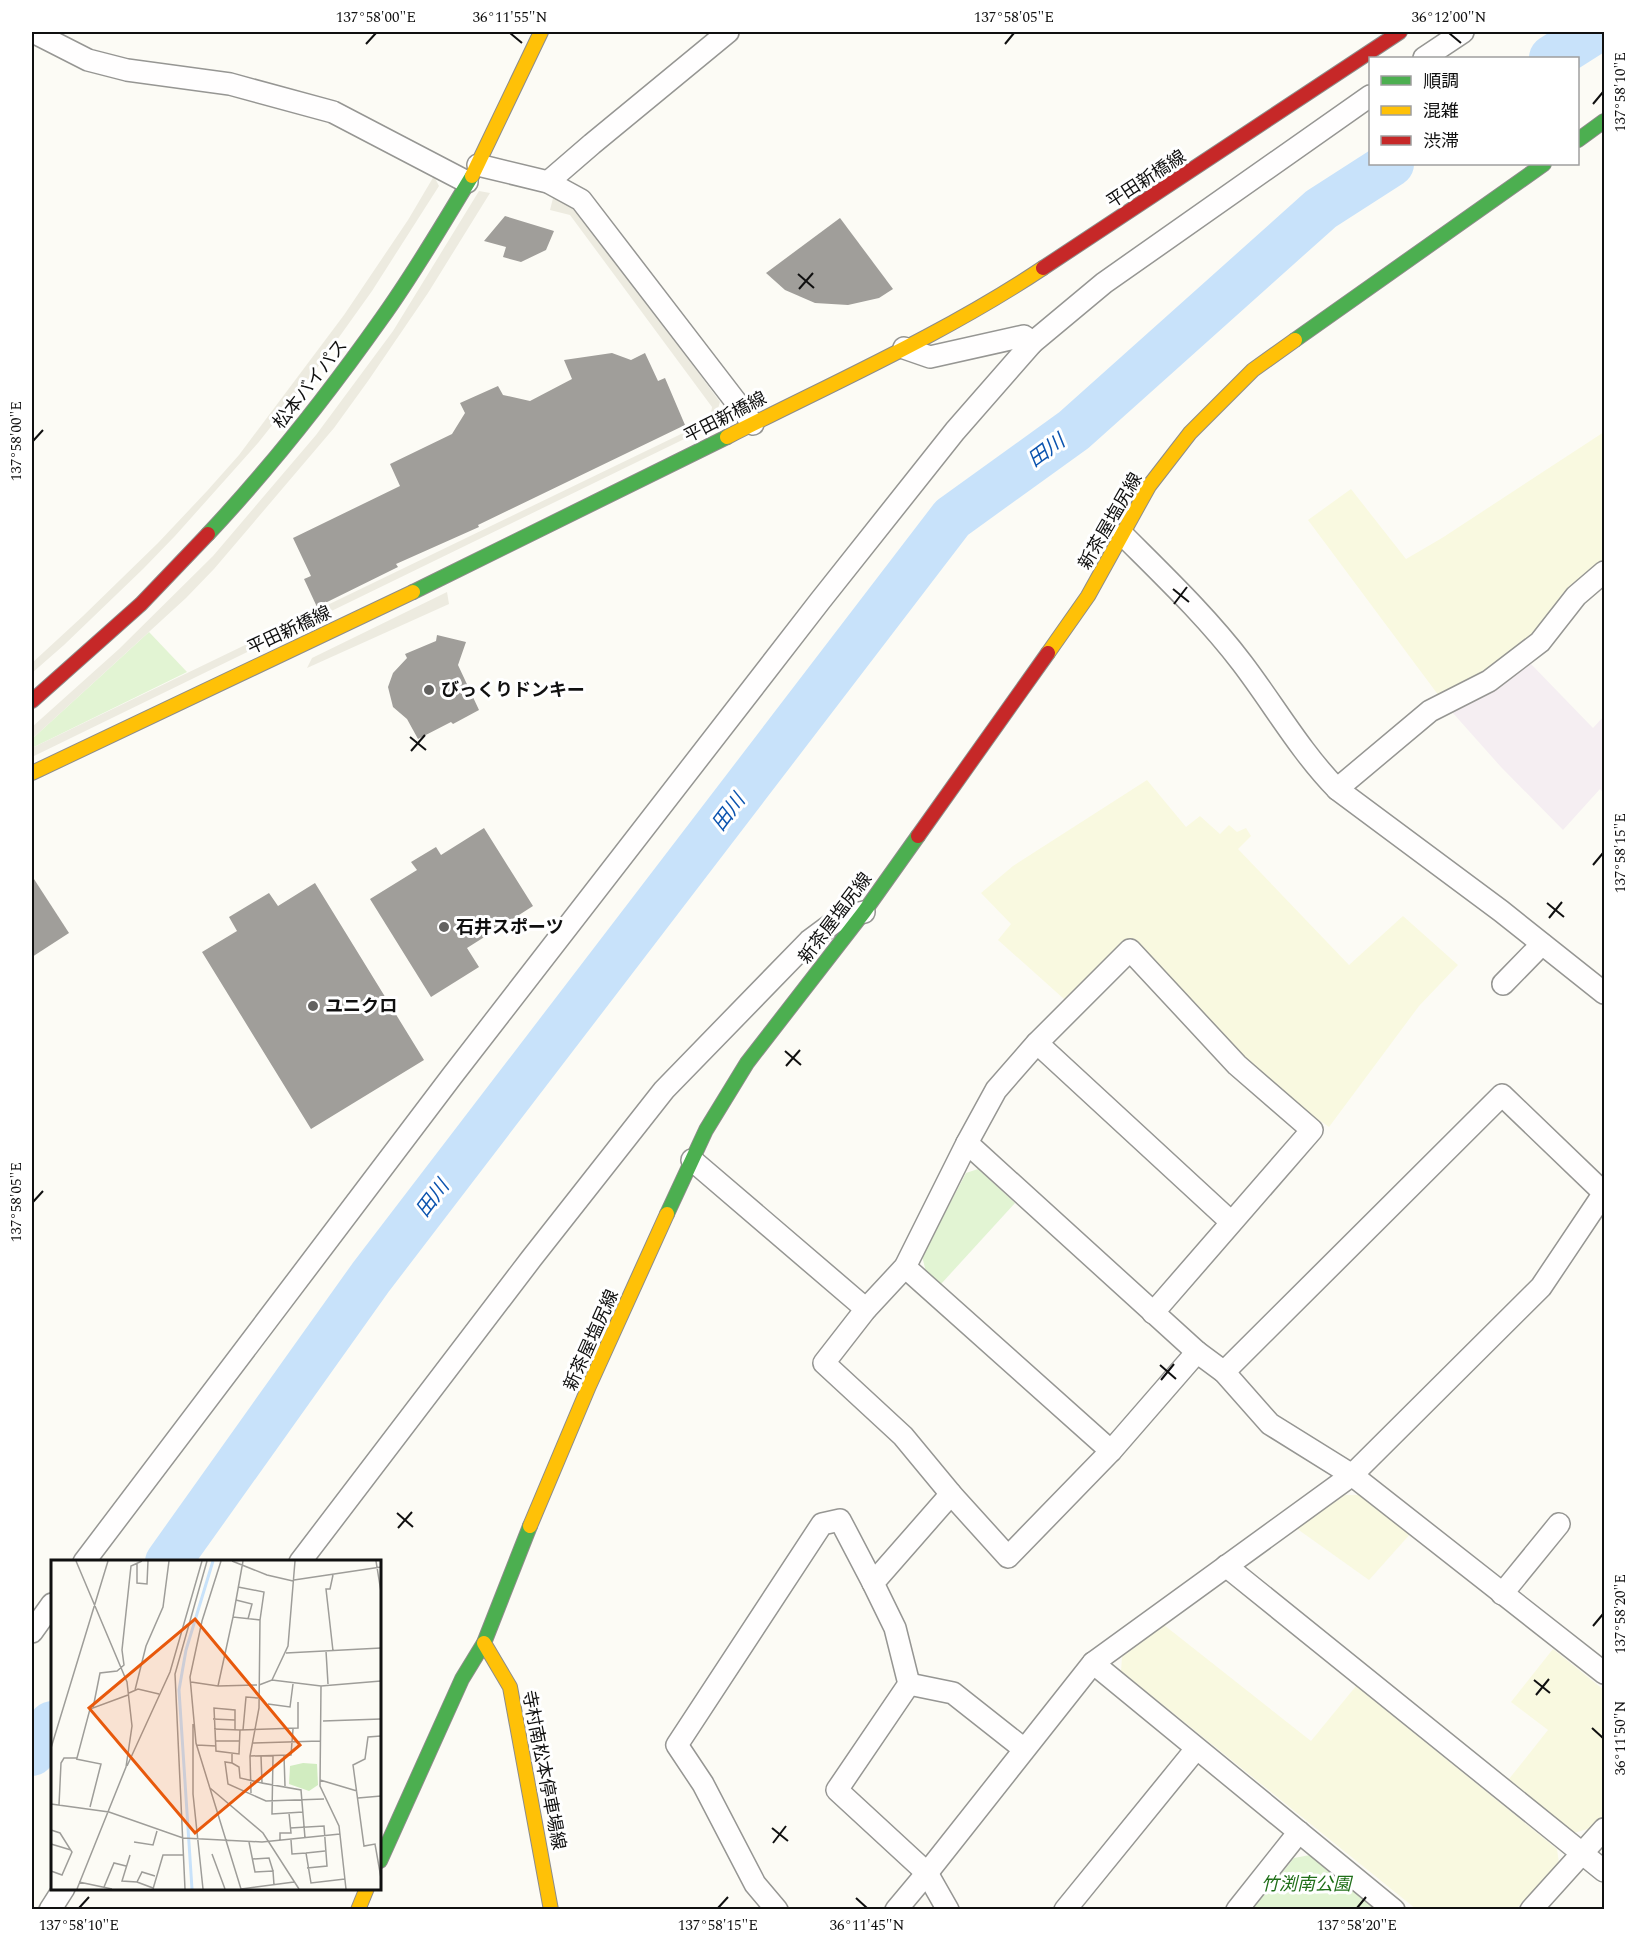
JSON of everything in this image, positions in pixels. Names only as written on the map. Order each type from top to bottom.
[{"type":"main road","name":"松本バイパス","points":[[32,701],[141,604],[252,486],[335,382],[383,317],[473,174],[542,32]]},
{"type":"main road","name":"平田新橋線","points":[[32,773],[462,569],[904,348],[1006,293],[1400,32]]},
{"type":"main road","points":[[1579,139],[1605,121]]},
{"type":"main road","name":"新茶屋塩尻線","points":[[381,1859],[462,1679],[484,1643],[514,1561],[692,1160],[706,1130],[747,1063],[864,912],[1088,596],[1149,486],[1190,433],[1253,370],[1543,165]]},
{"type":"main road","name":"寺村南松本停車場線","points":[[484,1643],[510,1687],[551,1910]]},
{"type":"main road","points":[[358,1910],[366,1890]]},
{"type":"street","points":[[34,32],[88,60],[127,70],[230,84],[333,112],[445,169],[548,182],[581,200],[753,424]]},
{"type":"street","points":[[548,182],[728,32]]},
{"type":"street","points":[[1426,57],[1463,32]]},
{"type":"street","points":[[86,1560],[452,1076],[799,629],[955,431],[1032,343],[1104,283],[1369,97]]},
{"type":"street","points":[[904,348],[930,357],[1024,336],[1032,343]]},
{"type":"street","points":[[1123,535],[1185,597],[1242,662],[1317,769],[1337,789],[1605,993]]},
{"type":"street","points":[[1337,789],[1430,711],[1489,681],[1540,642],[1576,596],[1605,572]]},
{"type":"street","points":[[302,1560],[531,1259],[664,1090],[809,941],[840,918],[864,912]]},
{"type":"street","points":[[1503,984],[1542,944]]},
{"type":"street","points":[[1153,1313],[1230,1221],[1312,1130],[1237,1065],[1130,950],[1037,1043],[996,1090],[904,1267],[866,1309],[824,1363],[903,1436],[1008,1557],[1111,1451],[1197,1353]]},
{"type":"street","points":[[1037,1043],[1230,1221]]},
{"type":"street","points":[[896,1910],[1093,1663],[1352,1475],[1541,1287],[1604,1193],[1502,1095],[1224,1372]]},
{"type":"street","points":[[967,1143],[1197,1353],[1224,1372],[1270,1424],[1352,1475],[1605,1673]]},
{"type":"street","points":[[692,1160],[866,1309]]},
{"type":"street","points":[[904,1267],[1111,1451]]},
{"type":"street","points":[[873,1583],[951,1494]]},
{"type":"street","points":[[777,1910],[755,1884],[703,1784],[677,1745],[822,1524],[840,1520],[895,1628],[909,1684],[837,1790],[927,1874],[948,1910]]},
{"type":"street","points":[[1502,1594],[1559,1524]]},
{"type":"street","points":[[1226,1566],[1605,1871]]},
{"type":"street","points":[[32,1632],[51,1605]]},
{"type":"street","points":[[1093,1663],[1394,1910]]},
{"type":"street","points":[[909,1684],[953,1693],[1024,1749]]},
{"type":"street","points":[[1065,1910],[1196,1749]]},
{"type":"street","points":[[1531,1910],[1605,1829]]},
{"type":"street","points":[[1237,1910],[1299,1832]]},
{"type":"street","points":[[50,1910],[63,1890]]},
{"type":"shaded area","points":[[434,176],[439,186],[372,291],[312,375],[258,443],[143,569],[32,673],[32,663],[158,543],[239,455],[344,315],[408,220]]},
{"type":"shaded area","points":[[479,191],[490,193],[428,293],[334,428],[214,569],[186,598],[32,739],[32,727],[119,649],[213,556],[316,435],[393,331]]},
{"type":"shaded area","points":[[553,198],[575,205],[720,402],[713,425],[32,757],[32,748],[710,420],[712,407],[570,215],[550,210]]},
{"type":"shaded area","points":[[447,592],[449,604],[307,668],[312,658]]},
{"type":"shaded area","points":[[1530,663],[1593,728],[1604,716],[1604,794],[1600,789],[1563,830],[1501,767],[1452,712],[1472,702]]},
{"type":"green space","points":[[1604,432],[1604,562],[1525,645],[1468,684],[1439,696],[1308,520],[1351,489],[1406,559]]},
{"type":"green space","points":[[149,632],[187,672],[32,748],[32,739]]},
{"type":"green space","points":[[1147,780],[1186,827],[1200,816],[1220,834],[1229,825],[1237,832],[1246,828],[1251,836],[1238,849],[1349,965],[1403,916],[1458,965],[1419,1006],[1329,1127],[1316,1118],[1312,1119],[1272,1087],[1133,938],[1064,999],[998,940],[1011,924],[981,893],[1013,866]]},
{"type":"green space","points":[[978,1169],[1015,1203],[941,1284],[926,1272],[922,1256],[966,1173]]},
{"type":"green space","points":[[1345,1495],[1360,1495],[1411,1533],[1369,1580],[1296,1528]]},
{"type":"green space","points":[[1164,1625],[1311,1741],[1356,1686],[1557,1849],[1559,1863],[1516,1909],[1416,1909],[1121,1671],[1122,1657]]},
{"type":"green space","points":[[1553,1649],[1604,1690],[1604,1814],[1591,1828],[1574,1833],[1509,1779],[1548,1730],[1511,1702]]},
{"type":"green space","name":"竹渕南公園","points":[[1310,1855],[1380,1909],[1252,1910],[1294,1858]]},
{"type":"building","points":[[505,216],[554,231],[546,250],[521,262],[503,257],[506,247],[484,241]]},
{"type":"building","points":[[840,218],[893,289],[879,298],[848,305],[815,303],[785,290],[766,273]]},
{"type":"building","points":[[612,353],[631,360],[645,353],[658,381],[665,378],[685,425],[478,525],[479,527],[396,564],[398,567],[317,607],[304,579],[311,576],[293,538],[400,486],[390,464],[452,434],[465,413],[460,403],[498,386],[503,395],[530,401],[572,379],[564,360]]},
{"type":"building","name":"びっくりドンキー","points":[[437,635],[466,642],[458,665],[479,710],[418,739],[407,719],[393,707],[388,687],[393,673],[407,658],[405,654],[436,641]]},
{"type":"building","name":"石井スポーツ","points":[[484,828],[533,906],[467,948],[479,967],[431,997],[370,899],[417,870],[411,862],[436,847],[441,855]]},
{"type":"building","points":[[32,876],[69,933],[32,957]]},
{"type":"building","name":"ユニクロ","points":[[315,883],[424,1060],[311,1129],[202,952],[237,931],[229,917],[269,893],[278,906]]},
{"type":"waterway","name":"田川","points":[[1554,57],[1593,32]]},
{"type":"waterway","name":"田川","points":[[169,1560],[371,1277],[952,518],[1074,430],[1321,209],[1389,165]]},
{"type":"waterway","name":"田川","points":[[32,1753],[51,1725]]},
{"type":"traffic: fast","points":[[1579,139],[1604,121]]},
{"type":"traffic: fast","points":[[1295,340],[1543,165]]},
{"type":"traffic: fast","points":[[208,534],[277,456],[362,346],[417,266],[472,176]]},
{"type":"traffic: fast","points":[[413,592],[727,437]]},
{"type":"traffic: fast","points":[[667,1214],[706,1130],[747,1063],[864,912],[918,836]]},
{"type":"traffic: fast","points":[[381,1859],[462,1679],[484,1643],[530,1526]]},
{"type":"traffic: slow","points":[[472,176],[541,32]]},
{"type":"traffic: slow","points":[[727,437],[967,315],[1043,268]]},
{"type":"traffic: slow","points":[[1048,653],[1088,596],[1149,486],[1190,433],[1253,370],[1295,340]]},
{"type":"traffic: slow","points":[[32,773],[413,592]]},
{"type":"traffic: slow","points":[[530,1526],[589,1386],[667,1214]]},
{"type":"traffic: slow","points":[[484,1643],[510,1687],[551,1910]]},
{"type":"traffic: slow","points":[[358,1910],[366,1890]]},
{"type":"traffic: jam","points":[[1043,268],[1400,32]]},
{"type":"traffic: jam","points":[[32,701],[141,604],[208,534]]},
{"type":"traffic: jam","points":[[918,836],[1048,653]]},
{"type":"place","name":"びっくりドンキー","points":[[429,690]]},
{"type":"place","name":"石井スポーツ","points":[[444,927]]},
{"type":"place","name":"ユニクロ","points":[[313,1006]]}]
